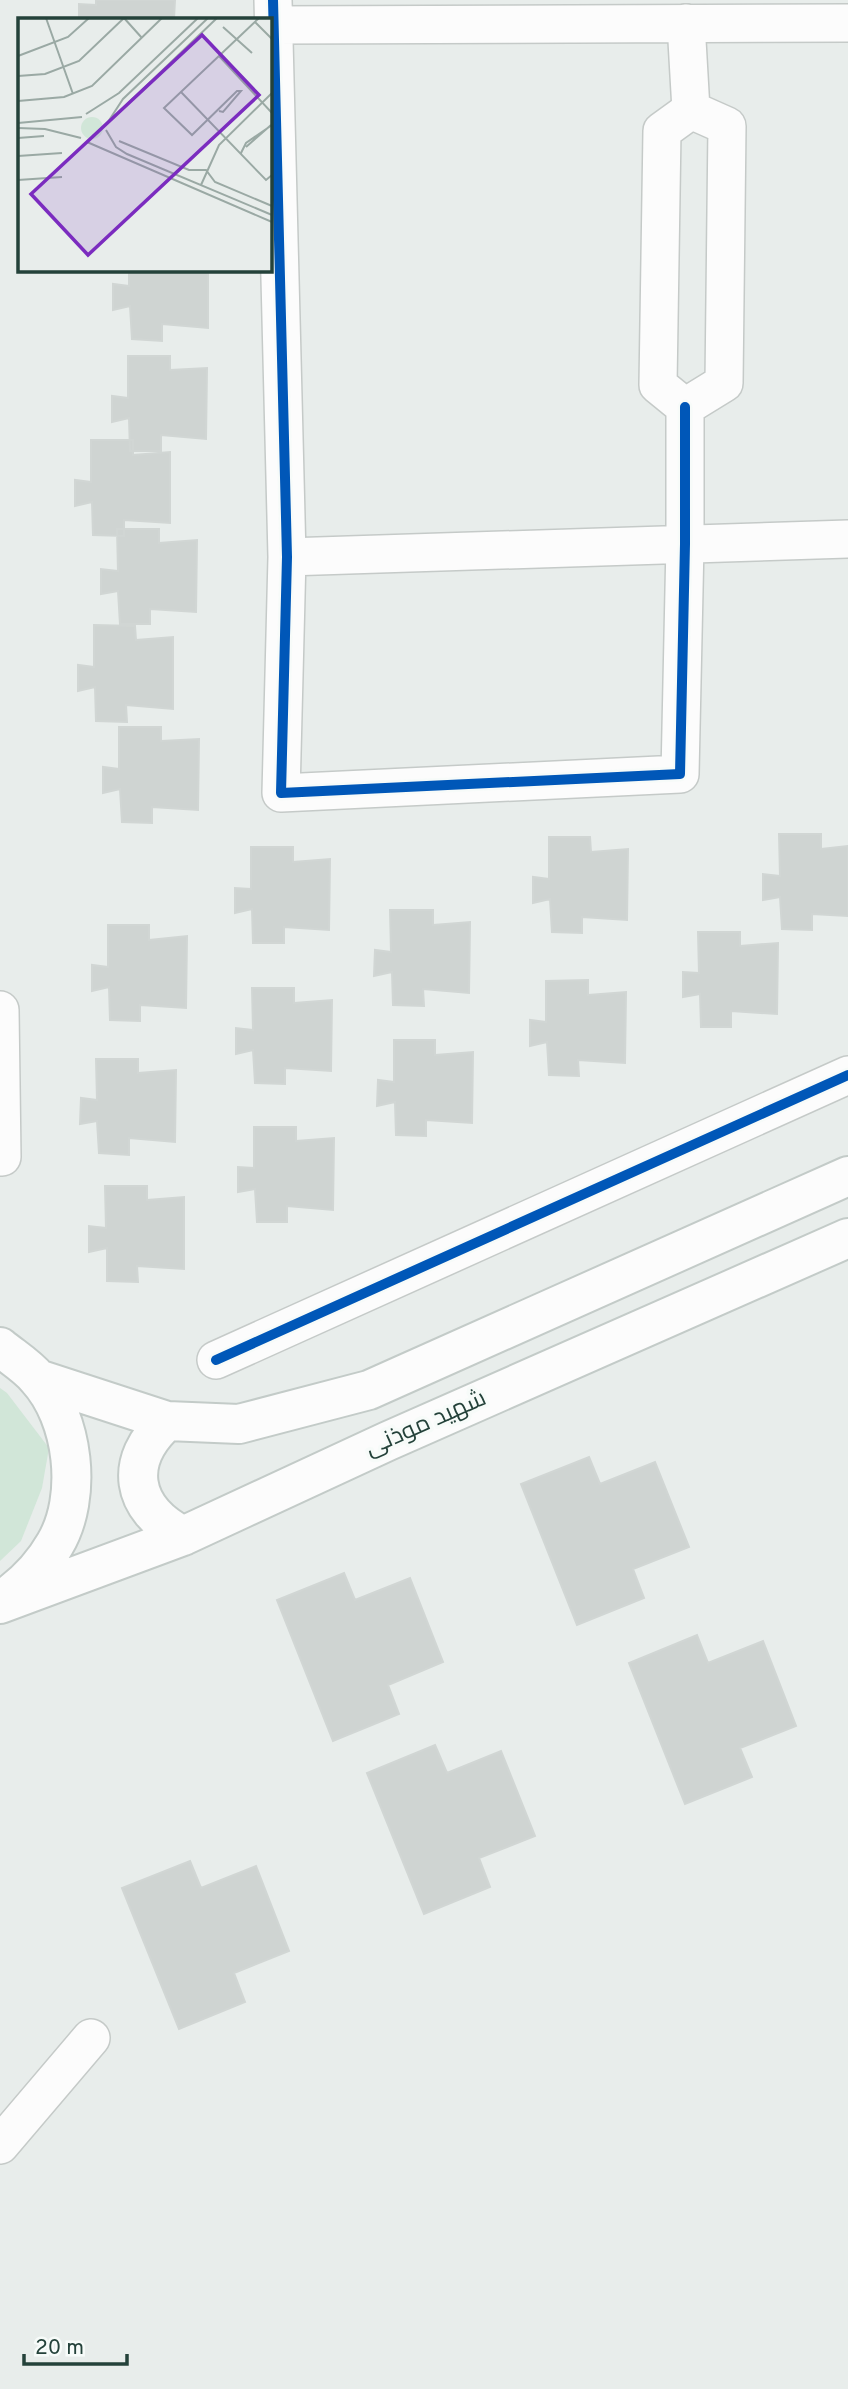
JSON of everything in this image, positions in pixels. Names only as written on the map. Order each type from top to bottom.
[{"type":"main road","points":[[38,1379],[167,1420],[239,1424],[369,1390],[848,1176]]},
{"type":"main road","name":"شهید موذنی","points":[[0,1603],[183,1536],[401,1435],[848,1238]]},
{"type":"main road","points":[[0,1347],[38,1379],[61,1416],[72,1458],[71,1501],[57,1542],[31,1578],[0,1603]]},
{"type":"main road","points":[[167,1420],[152,1435],[142,1453],[138,1473],[141,1493],[150,1512],[165,1527],[183,1536]]},
{"type":"street","points":[[685,407],[680,774],[281,793],[287,557],[273,12],[686,23],[848,23]]},
{"type":"street","points":[[686,23],[691,110]]},
{"type":"street","points":[[685,407],[658,385],[661,145],[662,131],[691,110]]},
{"type":"street","points":[[685,407],[724,383],[727,126],[691,110]]},
{"type":"street","points":[[287,557],[848,539]]},
{"type":"street","points":[[0,1010],[2,1157]]},
{"type":"street","points":[[216,1360],[848,1075]]},
{"type":"street","points":[[0,2145],[91,2038]]},
{"type":"green space","points":[[0,1388],[7,1393],[49,1448],[42,1488],[21,1541],[0,1561]]},
{"type":"building","points":[[96,0],[175,0],[174,18],[79,18],[79,4],[96,5]]},
{"type":"building","points":[[129,271],[208,271],[208,328],[162,324],[162,341],[132,339],[130,306],[113,310],[113,284],[129,286]]},
{"type":"building","points":[[128,356],[170,356],[170,370],[207,368],[206,439],[161,435],[161,451],[130,451],[129,418],[112,422],[112,396],[128,398]]},
{"type":"building","points":[[91,440],[133,440],[133,455],[170,452],[170,523],[124,520],[124,536],[93,535],[92,502],[75,506],[75,480],[91,482]]},
{"type":"building","points":[[117,529],[159,529],[159,543],[197,540],[196,612],[150,609],[150,624],[120,624],[118,591],[101,594],[101,569],[118,571]]},
{"type":"building","points":[[94,625],[135,626],[136,640],[173,637],[173,709],[126,705],[127,722],[96,721],[95,687],[78,691],[78,665],[94,667]]},
{"type":"building","points":[[119,727],[161,727],[161,741],[199,739],[198,810],[152,807],[152,823],[122,822],[120,789],[103,793],[103,767],[119,769]]},
{"type":"building","points":[[779,834],[821,834],[821,849],[848,846],[848,916],[812,914],[812,930],[782,929],[780,897],[763,900],[763,874],[780,876]]},
{"type":"building","points":[[549,837],[590,837],[591,852],[628,849],[627,920],[582,917],[582,933],[552,932],[550,899],[533,903],[533,877],[549,879]]},
{"type":"building","points":[[251,847],[293,847],[293,862],[330,859],[329,930],[284,927],[284,943],[253,943],[252,909],[235,913],[235,888],[251,889]]},
{"type":"building","points":[[390,910],[433,910],[433,925],[470,922],[469,993],[423,989],[424,1006],[393,1005],[392,972],[374,976],[375,950],[391,952]]},
{"type":"building","points":[[108,925],[149,925],[149,940],[187,936],[186,1008],[140,1005],[140,1021],[110,1020],[109,987],[92,991],[92,965],[108,967]]},
{"type":"building","points":[[698,932],[740,932],[740,946],[778,943],[777,1014],[731,1011],[731,1027],[701,1027],[700,994],[683,997],[683,972],[699,973]]},
{"type":"building","points":[[588,980],[588,995],[626,992],[625,1063],[578,1060],[579,1076],[549,1075],[547,1042],[530,1046],[530,1020],[546,1022],[546,981]]},
{"type":"building","points":[[252,988],[294,988],[294,1003],[332,1000],[331,1071],[285,1068],[285,1084],[255,1083],[253,1050],[236,1054],[236,1028],[253,1030]]},
{"type":"building","points":[[394,1040],[435,1040],[435,1055],[473,1052],[472,1123],[426,1120],[426,1136],[396,1135],[395,1102],[377,1106],[378,1080],[394,1082]]},
{"type":"building","points":[[96,1059],[138,1059],[138,1073],[176,1070],[175,1142],[129,1138],[129,1155],[99,1153],[97,1121],[80,1124],[81,1098],[97,1100]]},
{"type":"building","points":[[254,1127],[296,1127],[296,1141],[334,1138],[333,1210],[287,1206],[287,1222],[257,1222],[255,1189],[238,1192],[238,1167],[254,1168]]},
{"type":"building","points":[[105,1186],[147,1186],[147,1200],[184,1197],[184,1269],[137,1266],[138,1282],[107,1281],[107,1248],[89,1252],[89,1226],[106,1228]]},
{"type":"building","points":[[589,1457],[600,1484],[655,1462],[689,1547],[633,1569],[644,1598],[577,1625],[521,1484]]},
{"type":"building","points":[[344,1573],[355,1600],[410,1578],[443,1662],[388,1685],[399,1714],[333,1741],[277,1600]]},
{"type":"building","points":[[697,1635],[708,1663],[763,1641],[796,1726],[740,1748],[752,1777],[685,1804],[629,1663]]},
{"type":"building","points":[[435,1745],[447,1773],[501,1751],[535,1836],[479,1858],[490,1887],[424,1914],[367,1773]]},
{"type":"building","points":[[190,1861],[201,1888],[256,1866],[289,1951],[234,1973],[245,2002],[179,2029],[122,1888]]},
{"type":"cycle path","points":[[273,0],[287,557],[281,793],[680,774],[685,407]]},
{"type":"cycle path","points":[[216,1360],[848,1075]]}]
